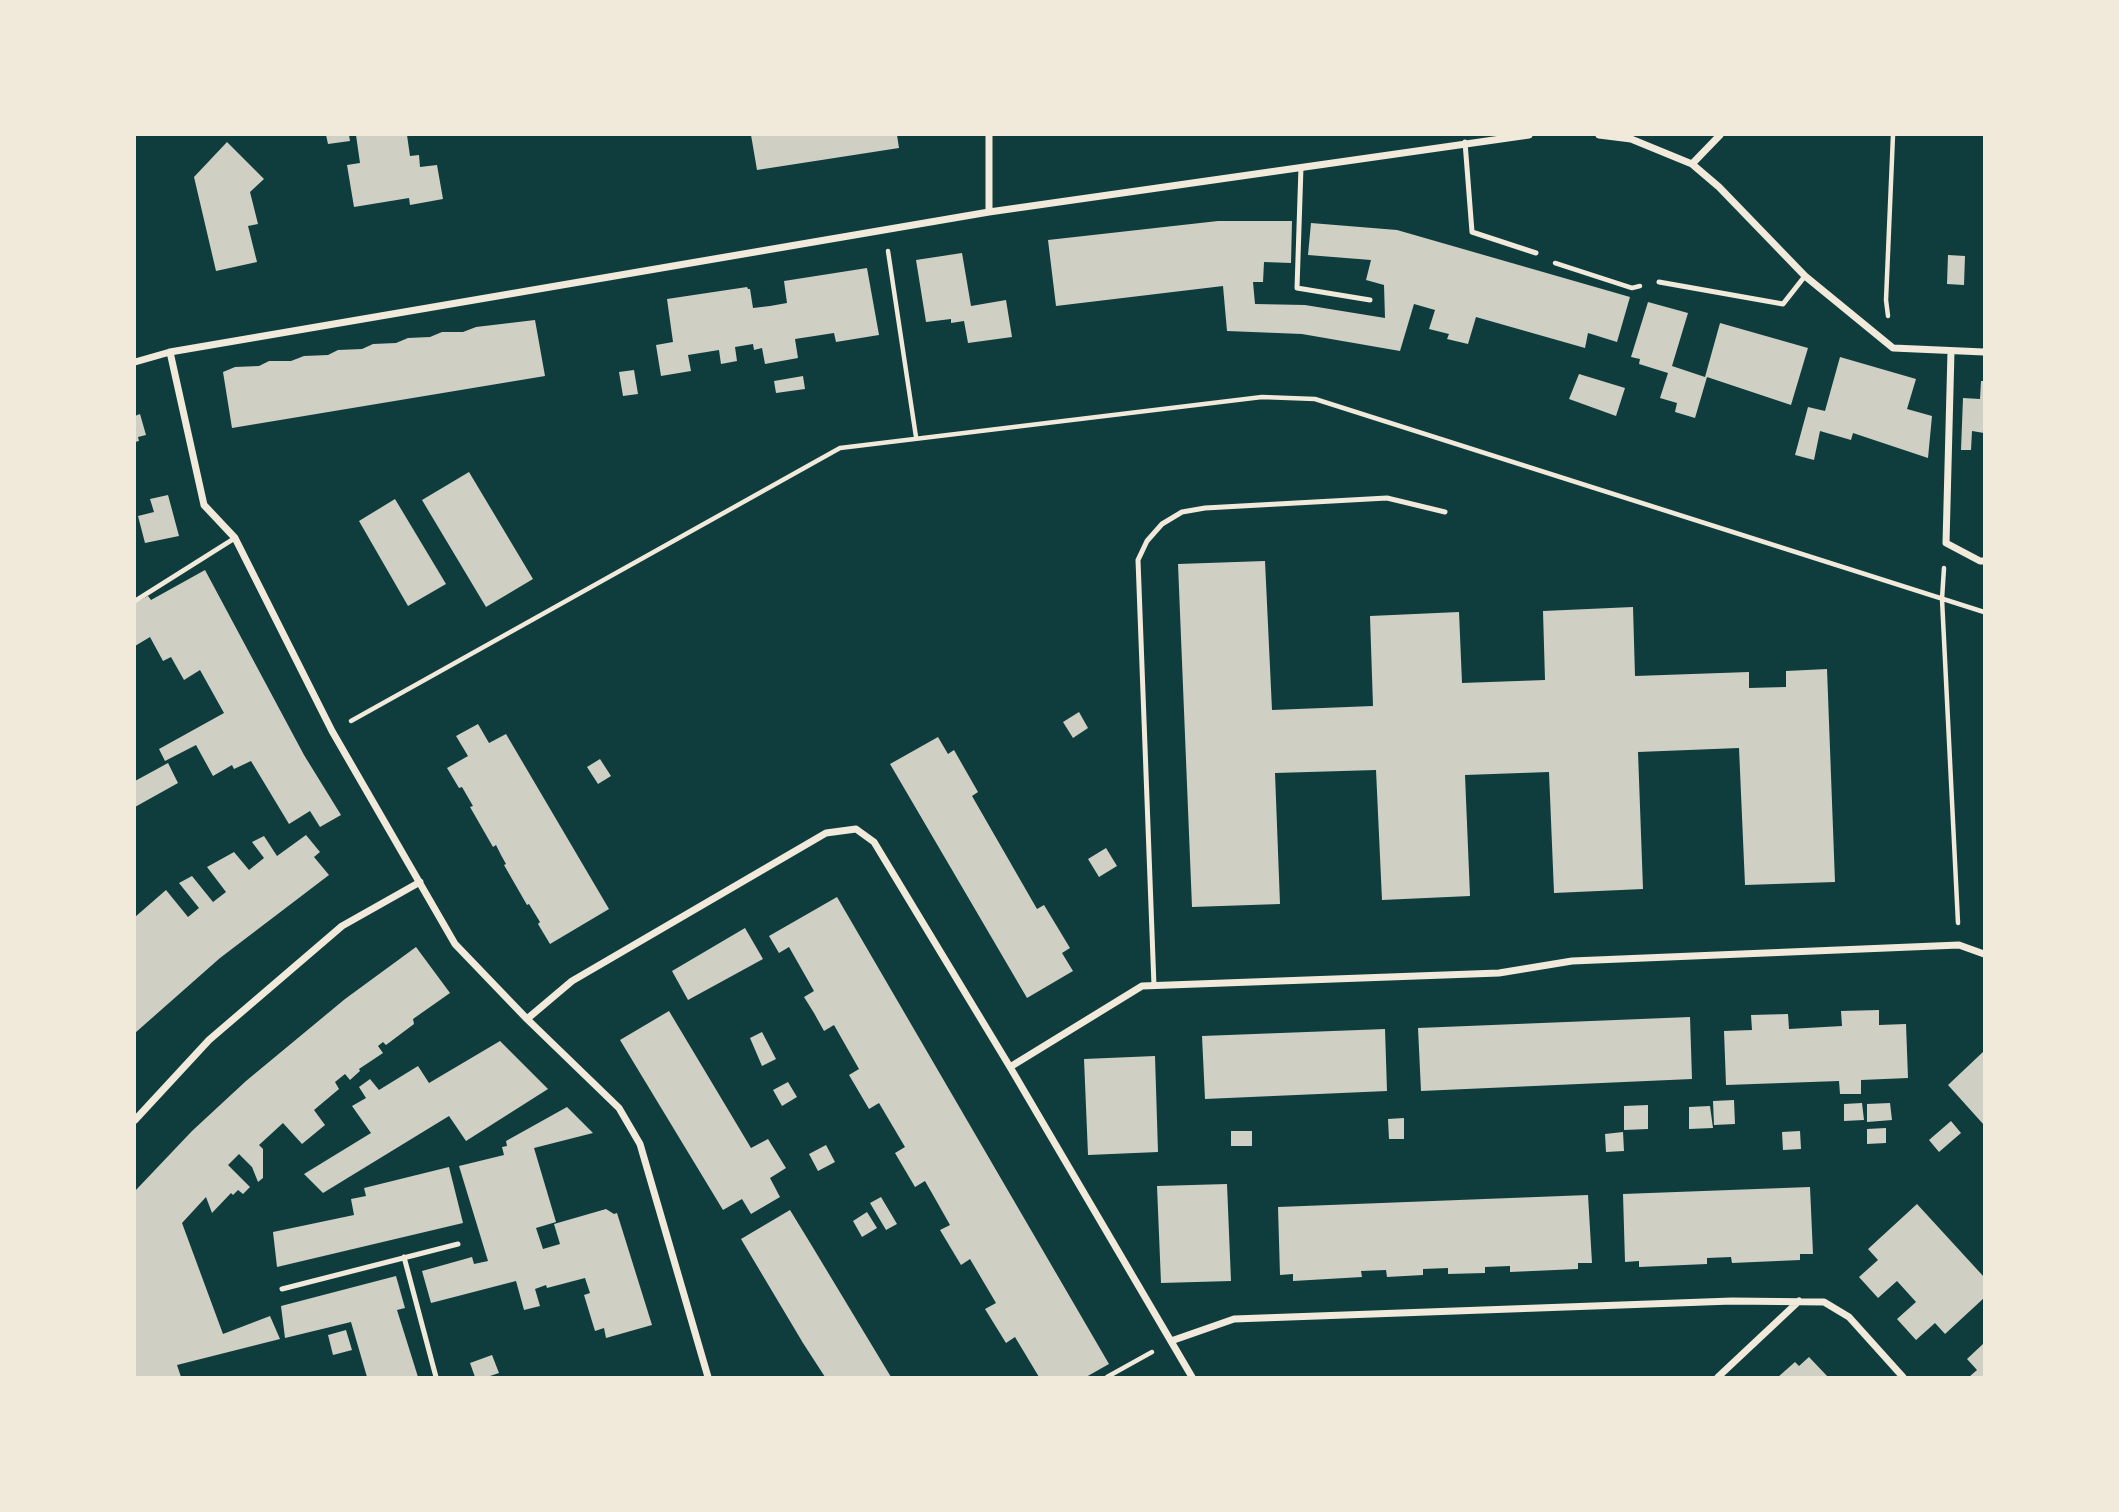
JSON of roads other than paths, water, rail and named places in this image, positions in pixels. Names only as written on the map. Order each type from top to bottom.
[{"type":"street","points":[[989,135],[989,212]]},
{"type":"street","points":[[135,362],[170,352],[989,212],[1465,142],[1529,135]]},
{"type":"street","points":[[1599,135],[1631,139],[1692,164],[1719,187],[1805,276],[1893,348],[1984,352]]},
{"type":"street","points":[[1692,164],[1720,135]]},
{"type":"street","points":[[1951,351],[1946,543],[1984,561]]},
{"type":"street","points":[[170,352],[204,505],[235,538],[332,732],[455,944],[527,1019],[619,1108],[640,1144],[708,1377]]},
{"type":"street","points":[[527,1019],[572,981],[826,833],[856,829],[874,842],[1192,1377]]},
{"type":"street","points":[[135,1120],[209,1040],[342,926],[420,882]]},
{"type":"street","points":[[1010,1067],[1142,986],[1499,973],[1572,961],[1959,945],[1984,954]]},
{"type":"street","points":[[1171,1341],[1234,1319],[1732,1300],[1824,1302],[1849,1317],[1903,1377]]},
{"type":"street","points":[[1718,1377],[1799,1301]]},
{"type":"lane","points":[[1465,142],[1472,232],[1536,253]]},
{"type":"lane","points":[[1301,167],[1297,288],[1370,300]]},
{"type":"lane","points":[[1659,282],[1783,304],[1805,276]]},
{"type":"lane","points":[[1154,986],[1138,560],[1147,541],[1162,524],[1182,512],[1205,508],[1387,498],[1445,512]]},
{"type":"lane","points":[[135,601],[235,538]]},
{"type":"lane","points":[[282,1289],[458,1244]]},
{"type":"lane","points":[[404,1257],[436,1377]]}]
